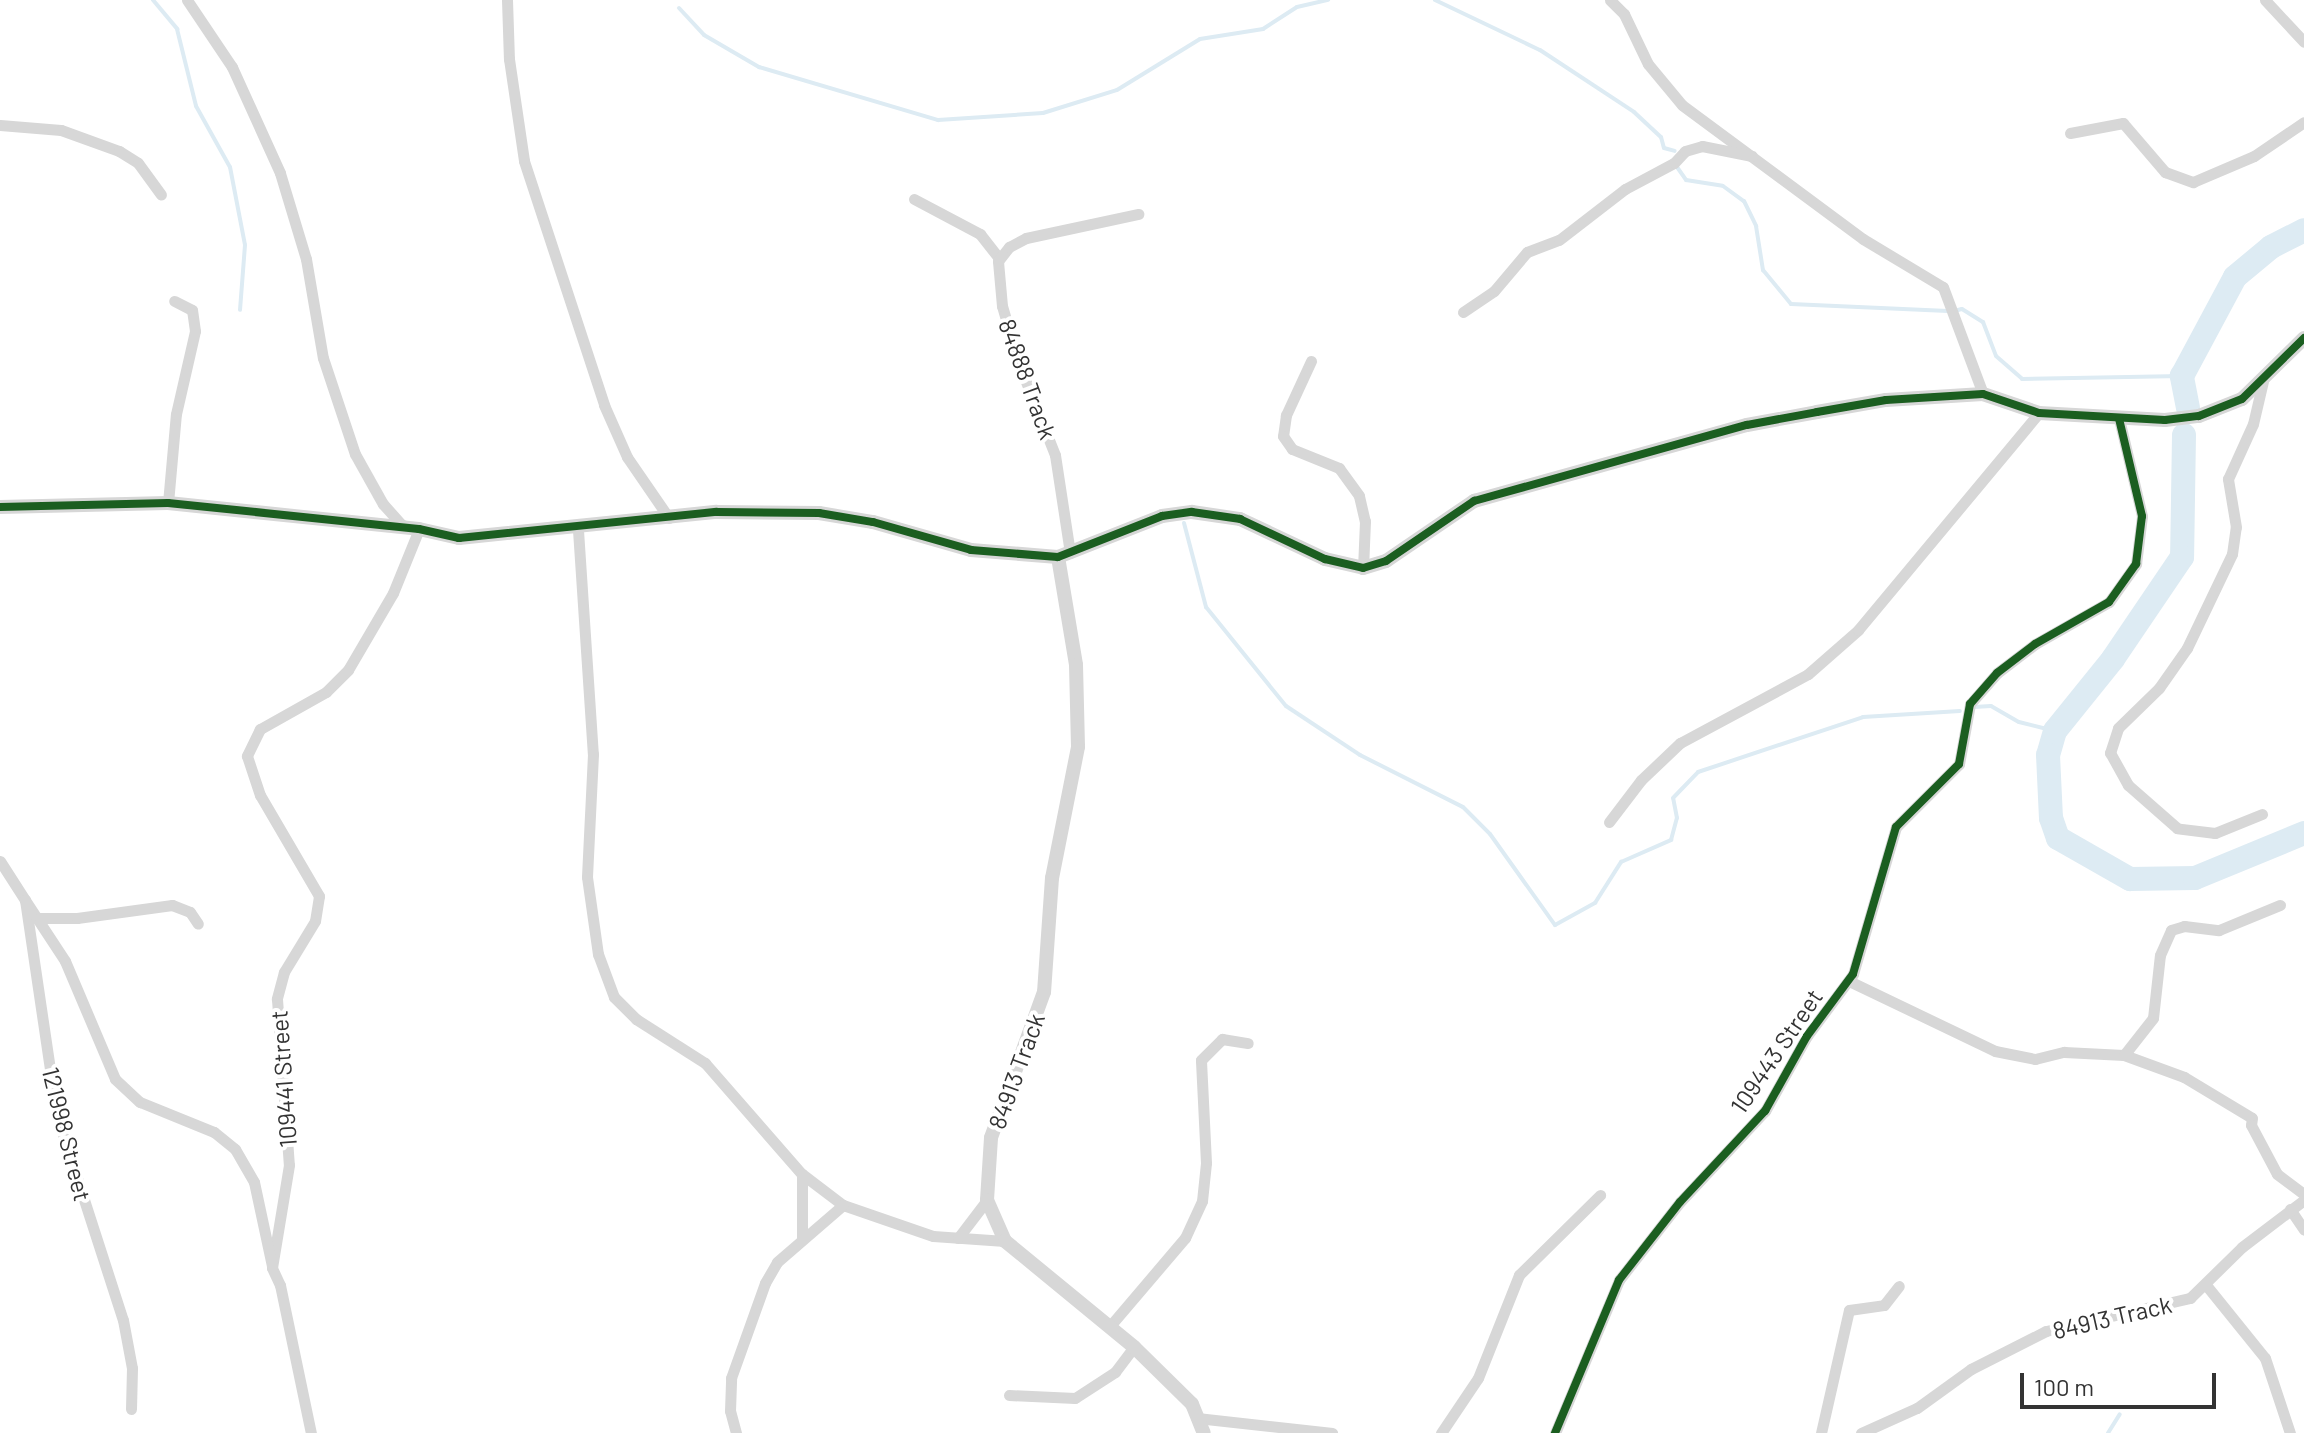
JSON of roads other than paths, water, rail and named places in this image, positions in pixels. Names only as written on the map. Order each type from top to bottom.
[{"type":"street","points":[[187,0],[232,67],[280,173],[306,259],[323,358],[355,454],[383,504],[402,525],[459,538],[578,530],[740,511],[819,513],[873,522],[971,550],[1064,555],[1162,516],[1192,512],[1240,519],[1325,559],[1363,568],[1386,561],[1474,501],[1556,475],[1747,425],[1886,400],[1983,394],[2039,413],[2165,420],[2211,413],[2242,399],[2304,338]]},
{"type":"street","points":[[507,0],[509,59],[528,172],[604,405],[627,457],[669,518]]},
{"type":"street","points":[[1610,0],[1624,14],[1667,91],[1760,158],[1863,239],[1943,287],[1983,394]]},
{"type":"street","points":[[2265,0],[2304,42]]},
{"type":"street","points":[[2070,133],[2123,123],[2165,172],[2193,182],[2254,156],[2304,122]]},
{"type":"street","points":[[0,125],[61,130],[119,151],[138,163],[161,195]]},
{"type":"street","points":[[1463,312],[1494,291],[1522,256],[1559,240],[1625,189],[1674,163],[1685,151],[1702,146],[1760,158]]},
{"type":"street","points":[[914,199],[980,234],[999,258],[1026,238],[1138,214]]},
{"type":"street","name":"84888 Track","points":[[999,258],[1002,306],[1055,455],[1064,555]]},
{"type":"street","points":[[168,503],[176,414],[195,331],[192,310],[174,301]]},
{"type":"street","points":[[1311,361],[1286,415],[1283,436],[1292,449],[1339,468],[1359,496],[1365,521],[1363,568]]},
{"type":"street","points":[[2262,814],[2215,833],[2177,828],[2128,785],[2110,753],[2118,728],[2159,688],[2187,648],[2232,554],[2236,527],[2228,479],[2253,424],[2263,381]]},
{"type":"street","points":[[1609,822],[1641,780],[1699,728],[1808,674],[1858,630],[2039,413]]},
{"type":"street","name":"109443 Street","points":[[1555,1433],[1619,1280],[1680,1202],[1765,1111],[1807,1036],[1849,981],[1896,827],[1959,764],[1967,712],[1978,693],[2035,644],[2109,602],[2136,564],[2142,516],[2119,419]]},
{"type":"street","points":[[0,507],[168,503],[419,529]]},
{"type":"street","name":"109441 Street","points":[[311,1433],[280,1285],[272,1268],[289,1165],[277,999],[284,972],[320,907],[312,879],[249,772],[250,741],[277,717],[326,692],[348,670],[393,593],[419,529]]},
{"type":"street","points":[[578,530],[593,754],[587,877],[606,979],[622,1007],[705,1063],[802,1174],[843,1205],[909,1229],[958,1238],[1005,1241]]},
{"type":"street","name":"84913 Track","points":[[1064,555],[1076,665],[1078,747],[1052,878],[1044,992],[991,1138],[987,1200],[1005,1241],[1134,1347],[1194,1411]]},
{"type":"street","name":"121998 Street","points":[[0,861],[25,900],[57,1116],[123,1320],[132,1368],[131,1409]]},
{"type":"street","points":[[25,900],[40,918],[65,961],[115,1079],[140,1102],[214,1132],[235,1149],[254,1182],[272,1268]]},
{"type":"street","points":[[40,918],[77,918],[172,905],[190,912],[198,924]]},
{"type":"street","points":[[2124,1055],[2153,1018],[2160,955],[2171,930],[2184,926],[2219,930],[2280,905]]},
{"type":"street","points":[[1849,981],[1969,1041],[2015,1056],[2124,1055],[2160,1066],[2240,1108],[2252,1118],[2251,1125],[2277,1174],[2304,1197]]},
{"type":"street","points":[[1110,1326],[1185,1238],[1202,1201],[1206,1163],[1201,1060],[1222,1039],[1248,1043]]},
{"type":"street","points":[[802,1174],[802,1238]]},
{"type":"street","points":[[1441,1433],[1478,1378],[1519,1275],[1600,1195]]},
{"type":"street","name":"84913 Track","points":[[1861,1433],[1917,1408],[1971,1369],[2046,1331],[2085,1319],[2176,1304],[2206,1285],[2242,1247],[2304,1197]]},
{"type":"street","points":[[958,1238],[987,1200]]},
{"type":"street","points":[[736,1433],[729,1390],[736,1359],[770,1272],[802,1238],[843,1205]]},
{"type":"street","points":[[2290,1209],[2304,1230]]},
{"type":"street","points":[[2206,1285],[2265,1358],[2290,1433]]},
{"type":"street","points":[[1821,1433],[1849,1310],[1884,1305],[1899,1286]]},
{"type":"street","points":[[1009,1395],[1075,1398],[1107,1380],[1134,1347]]},
{"type":"street","points":[[1194,1411],[1204,1433]]},
{"type":"street","points":[[1194,1411],[1332,1433]]},
{"type":"waterway","points":[[153,0],[177,29],[196,106],[230,167],[245,245],[240,310]]},
{"type":"waterway","points":[[679,8],[704,35],[759,67],[938,120],[1043,113],[1117,90],[1200,39],[1263,29],[1297,7],[1328,0]]},
{"type":"waterway","points":[[1435,0],[1540,50],[1634,112],[1661,137],[1664,148],[1675,151]]},
{"type":"waterway","points":[[1677,167],[1686,180],[1723,186],[1744,201],[1756,226],[1763,270],[1791,304],[1948,311]]},
{"type":"waterway","points":[[2188,408],[2182,376],[2235,277],[2271,247],[2304,230]]},
{"type":"waterway","points":[[1954,311],[1962,309],[1983,322],[1996,356],[2022,379],[2182,376]]},
{"type":"waterway","points":[[2184,435],[2182,557],[2113,659],[2055,731],[2048,755],[2051,818],[2058,838],[2130,879],[2195,878],[2304,833]]},
{"type":"waterway","points":[[1184,523],[1206,607],[1286,706],[1360,755],[1463,807],[1490,834],[1555,925],[1595,903],[1621,862],[1671,840],[1677,818],[1673,798],[1698,772],[1863,717],[1960,711]]},
{"type":"waterway","points":[[1974,707],[1991,706],[2019,722],[2055,731]]},
{"type":"waterway","points":[[2108,1433],[2120,1414]]}]
